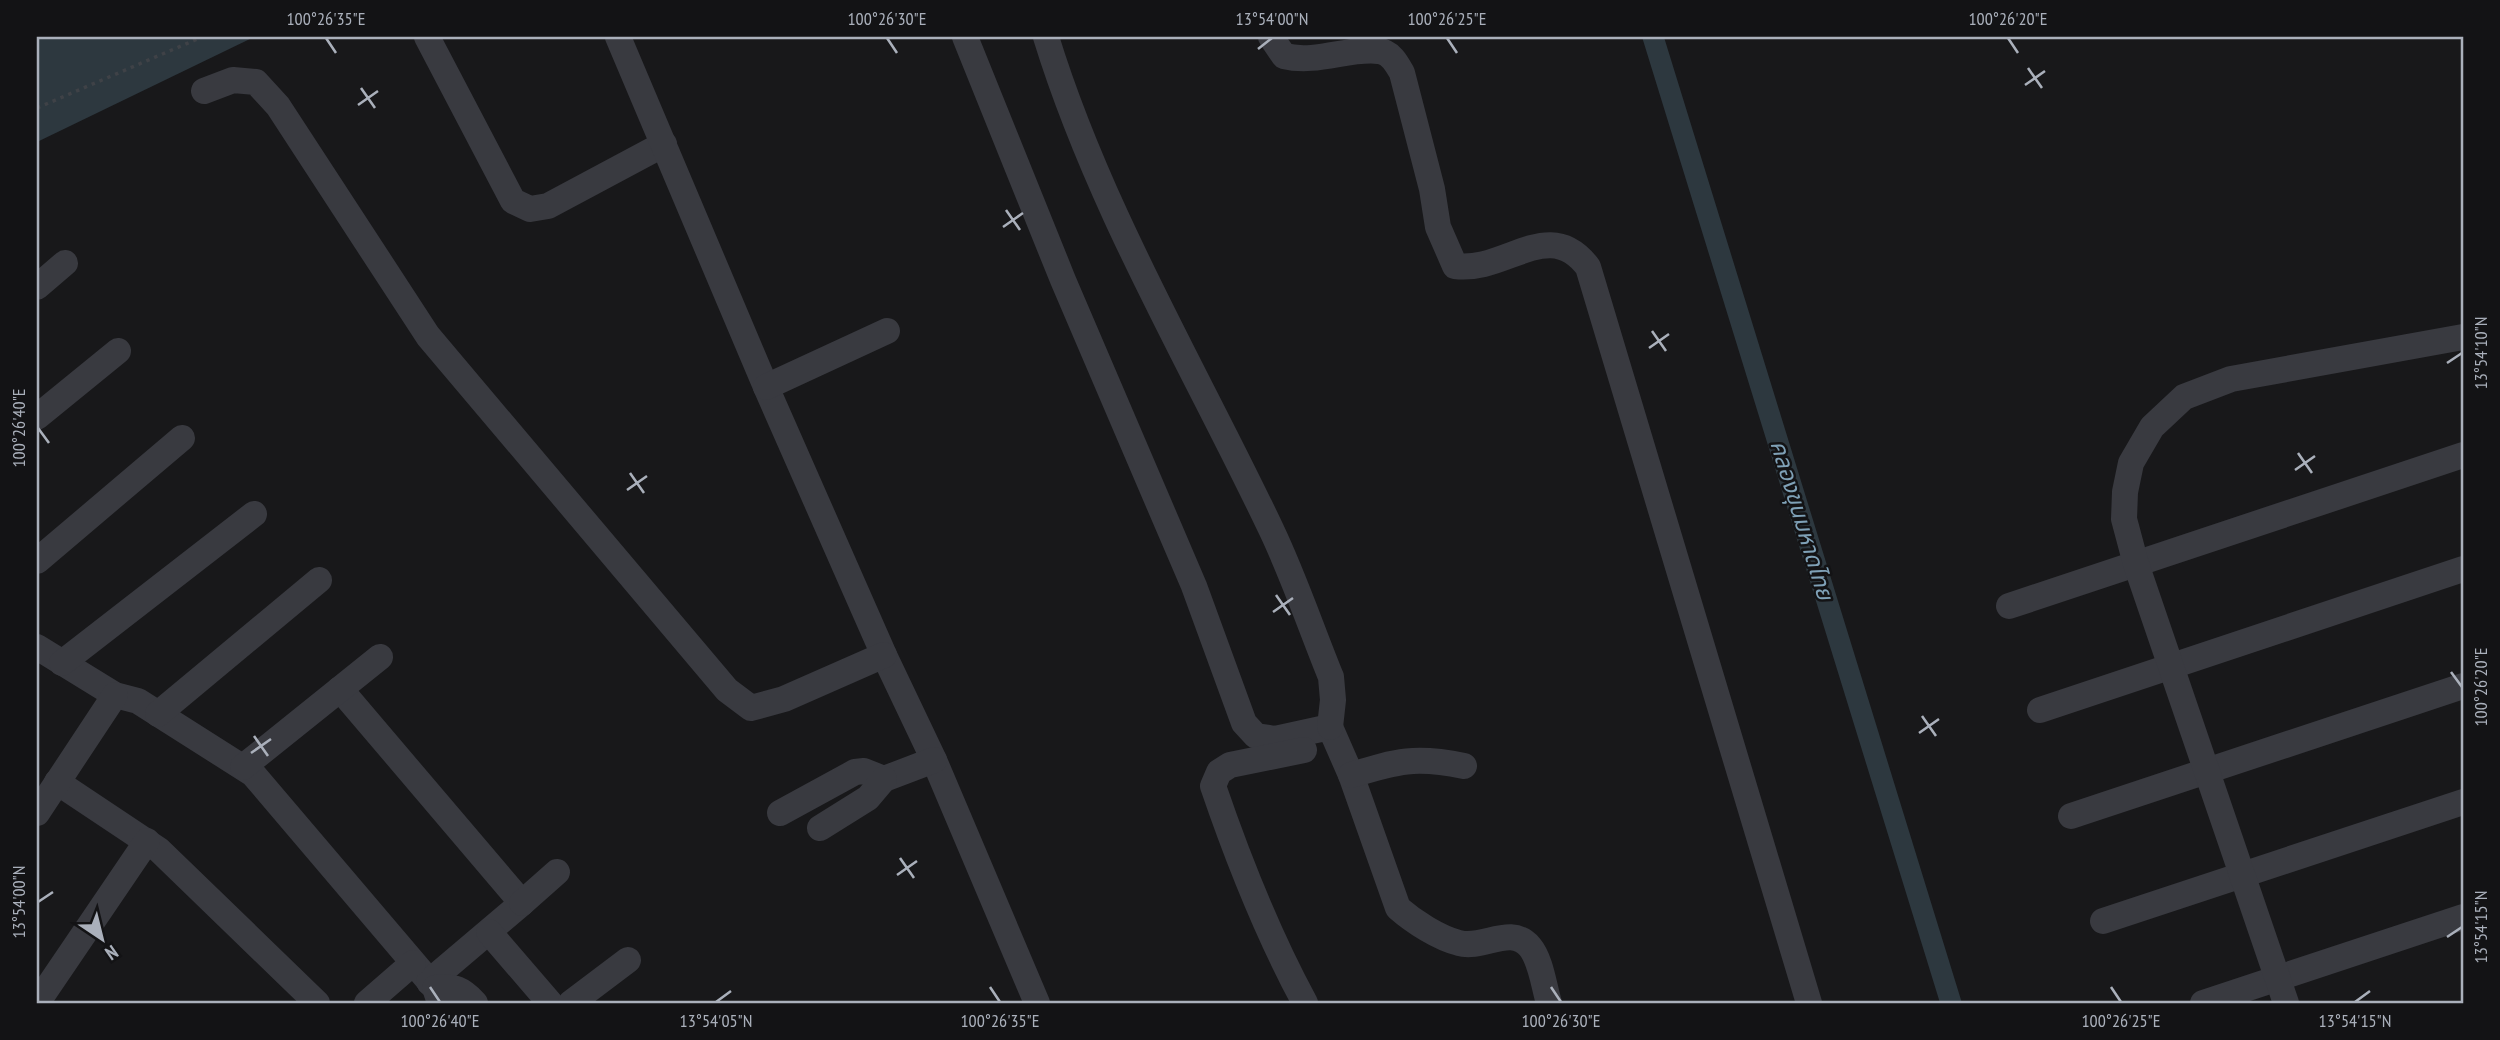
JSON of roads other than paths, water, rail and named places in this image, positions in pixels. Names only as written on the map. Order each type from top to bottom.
[{"type":"street","points":[[427,37],[513,201],[530,209],[548,206],[664,144]]},
{"type":"street","points":[[618,37],[766,387],[884,655],[934,760],[1037,1003]]},
{"type":"street","points":[[965,37],[1063,280],[1194,586],[1244,723],[1256,736],[1275,739],[1333,735]]},
{"type":"street","points":[[1046,37],[1059,80],[1128,240],[1273,532],[1331,677],[1333,735],[1351,775],[1398,908],[1409,918],[1459,943],[1510,936],[1522,939],[1532,949],[1549,1003]]},
{"type":"street","points":[[1270,37],[1283,56],[1298,59],[1380,50],[1393,58],[1402,74],[1432,189],[1438,227],[1455,266],[1472,268],[1552,243],[1577,252],[1588,267],[1809,1003]]},
{"type":"street","points":[[204,91],[233,80],[256,82],[278,106],[428,336],[727,690],[751,708],[784,699],[884,655]]},
{"type":"street","points":[[37,287],[65,263]]},
{"type":"street","points":[[766,387],[887,331]]},
{"type":"street","points":[[2282,991],[2136,564],[2124,519],[2131,463],[2152,428],[2184,397],[2231,379],[2463,337]]},
{"type":"street","points":[[37,417],[118,351]]},
{"type":"street","points":[[37,561],[182,438]]},
{"type":"street","points":[[2009,606],[2463,455]]},
{"type":"street","points":[[62,663],[254,514]]},
{"type":"street","points":[[2040,710],[2463,569]]},
{"type":"street","points":[[158,713],[319,580]]},
{"type":"street","points":[[37,647],[115,695],[138,701],[158,713],[243,767],[263,783],[429,984]]},
{"type":"street","points":[[243,767],[380,657]]},
{"type":"street","points":[[2071,816],[2463,686]]},
{"type":"street","points":[[340,689],[522,903]]},
{"type":"street","points":[[37,813],[115,695]]},
{"type":"street","points":[[1305,1003],[1275,948],[1242,871],[1213,786],[1219,772],[1230,765],[1333,735]]},
{"type":"street","points":[[1351,775],[1402,760],[1432,759],[1464,766]]},
{"type":"street","points":[[820,828],[868,798],[884,779],[934,760]]},
{"type":"street","points":[[780,813],[855,772],[864,771],[884,779]]},
{"type":"street","points":[[57,782],[147,841],[317,1003]]},
{"type":"street","points":[[2103,921],[2463,802]]},
{"type":"street","points":[[37,1003],[147,841]]},
{"type":"street","points":[[429,984],[556,872]]},
{"type":"street","points":[[2203,1003],[2282,991],[2463,917]]},
{"type":"street","points":[[489,932],[550,1003]]},
{"type":"street","points":[[570,1003],[628,960]]},
{"type":"street","points":[[368,1003],[429,984],[452,986],[462,990],[475,1003]]},
{"type":"waterway","name":"คลองขุนมหาดไทย","points":[[1653,37],[1951,1003]]}]
